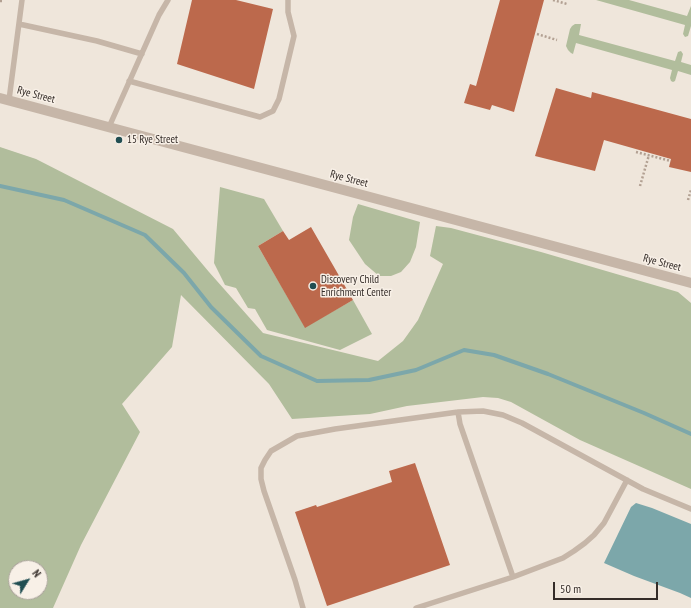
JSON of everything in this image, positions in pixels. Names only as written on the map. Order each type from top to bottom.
[{"type":"street","name":"Rye Street","points":[[4,99],[691,283]]},
{"type":"lane","points":[[4,99],[19,24],[22,0]]},
{"type":"lane","points":[[109,127],[159,15],[168,0]]},
{"type":"lane","points":[[129,81],[260,117],[273,111],[280,99],[294,36],[288,12],[288,0]]},
{"type":"lane","points":[[19,24],[97,41],[142,54]]},
{"type":"lane","points":[[303,608],[261,479],[261,468],[271,451],[297,436],[335,429],[458,412],[483,411],[503,415],[522,423],[643,489],[691,509]]},
{"type":"lane","points":[[458,412],[460,424],[512,577]]},
{"type":"lane","points":[[416,608],[512,577],[563,558],[585,543],[604,523],[627,480]]},
{"type":"path","points":[[554,0],[567,4]]},
{"type":"path","points":[[537,34],[558,40]]},
{"type":"path","points":[[636,152],[671,161]]},
{"type":"path","points":[[640,186],[649,155]]},
{"type":"path","points":[[688,200],[691,190]]},
{"type":"green space","points":[[596,0],[629,0],[687,16],[691,6],[691,26],[688,36],[685,37],[683,34],[685,25]]},
{"type":"green space","points":[[575,24],[581,24],[579,35],[675,61],[678,52],[681,51],[683,54],[681,62],[691,65],[691,75],[678,71],[675,81],[673,82],[670,78],[672,70],[576,43],[573,54],[566,46],[570,29]]},
{"type":"green space","points":[[0,147],[36,159],[173,229],[263,333],[378,361],[403,341],[418,320],[443,264],[430,256],[436,226],[451,228],[541,252],[678,292],[691,303],[691,489],[580,440],[511,402],[498,398],[483,397],[407,406],[370,414],[292,419],[269,384],[181,295],[172,347],[122,404],[140,432],[81,545],[53,608],[0,608]]},
{"type":"green space","points":[[220,187],[264,199],[283,231],[258,246],[305,327],[353,300],[372,334],[340,350],[267,330],[255,309],[248,308],[236,288],[225,285],[214,263]]},
{"type":"green space","points":[[358,204],[420,222],[416,247],[410,262],[401,272],[391,276],[379,276],[365,264],[349,240],[353,217]]},
{"type":"water","points":[[636,503],[691,524],[691,598],[604,563],[631,507]]},
{"type":"building","points":[[192,0],[236,0],[273,9],[254,89],[177,64]]},
{"type":"building","points":[[500,0],[544,0],[514,112],[492,105],[490,110],[464,103],[470,84],[476,86]]},
{"type":"building","points":[[556,88],[591,98],[592,92],[691,119],[691,172],[669,167],[671,159],[604,140],[595,171],[535,156]]},
{"type":"building","name":"Discovery Child Enrichment Center","points":[[311,227],[353,300],[305,328],[258,246],[283,231],[289,240]]},
{"type":"building","points":[[415,463],[450,565],[327,606],[295,512],[316,505],[317,507],[392,482],[389,471]]},
{"type":"waterway","points":[[0,186],[64,200],[145,235],[184,273],[211,307],[261,356],[317,381],[369,380],[416,370],[464,350],[494,355],[548,374],[691,434]]},
{"type":"place","name":"15 Rye Street","points":[[119,140]]},
{"type":"place","name":"Discovery Child Enrichment Center","points":[[313,286]]}]
